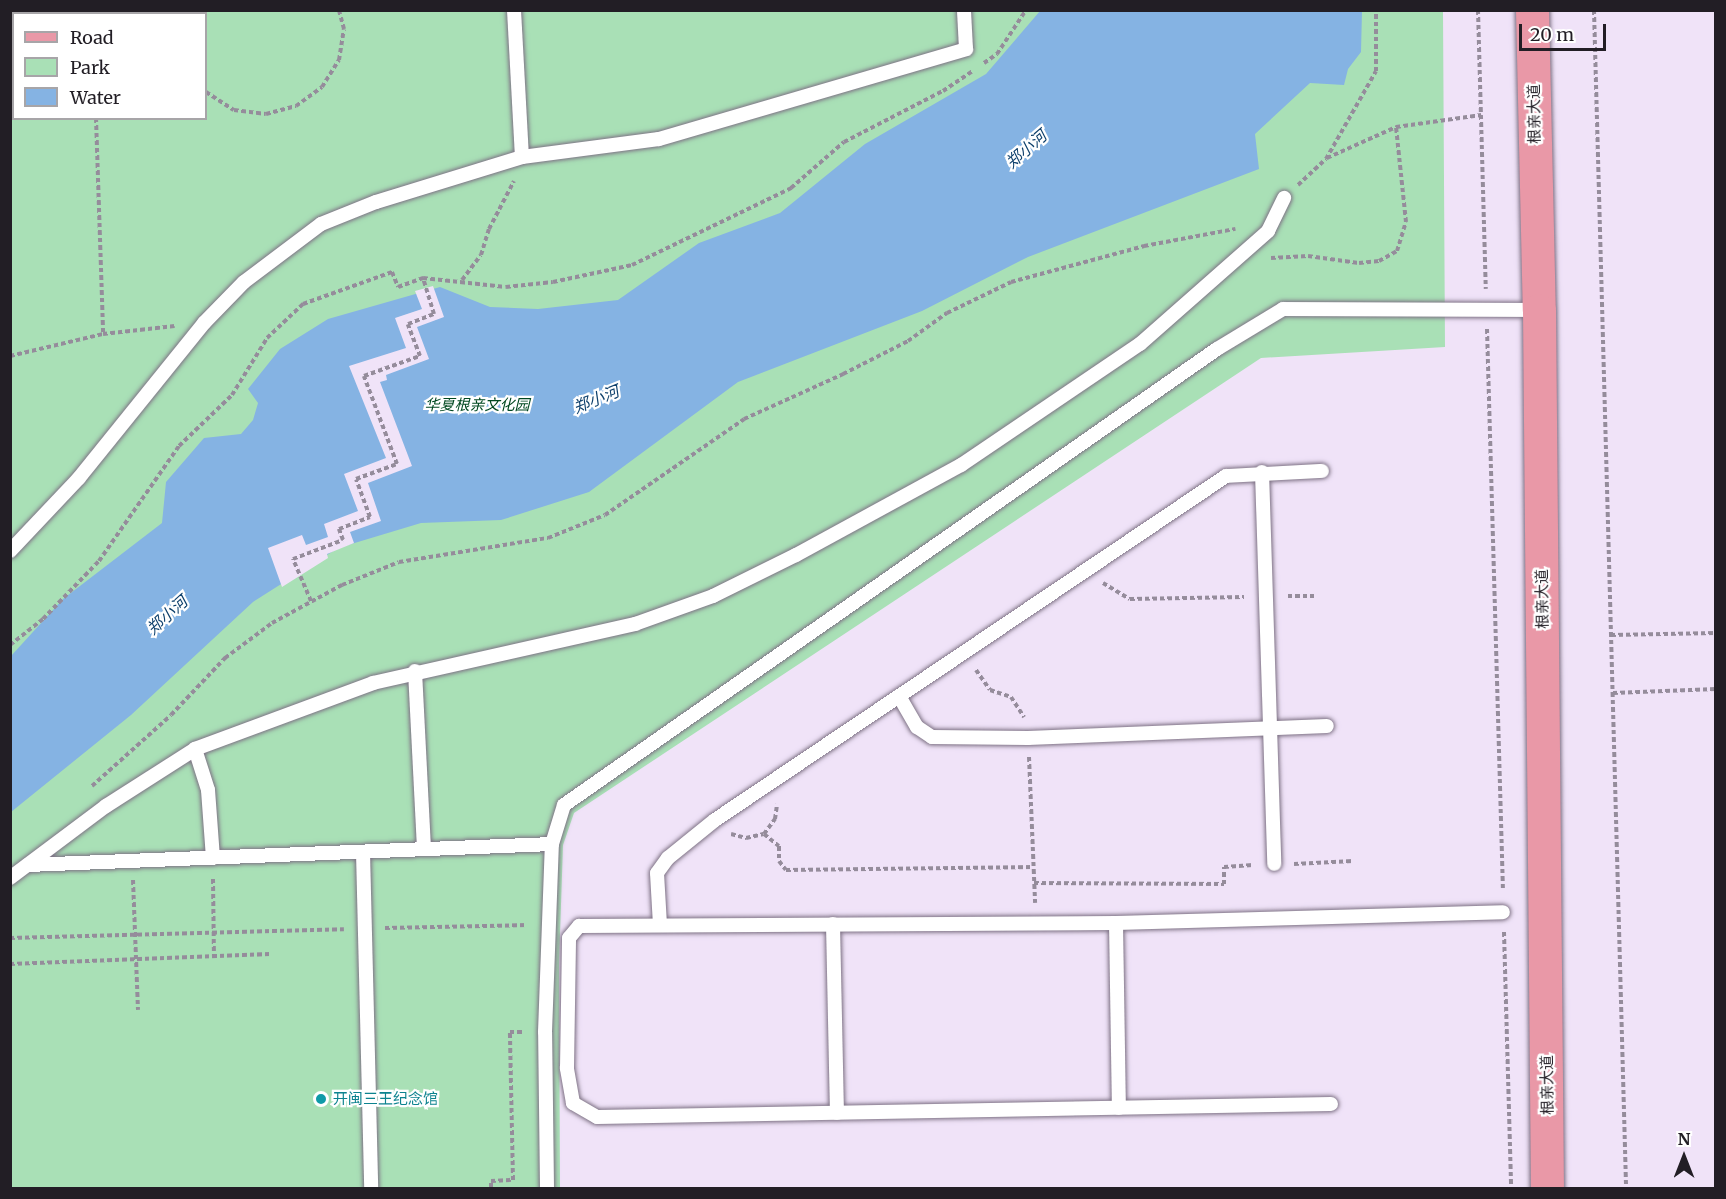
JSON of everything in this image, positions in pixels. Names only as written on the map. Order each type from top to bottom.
[{"type":"main road","name":"根亲大道","points":[[1532,10],[1539,310],[1548,1188]]},
{"type":"lane","points":[[514,10],[522,157]]},
{"type":"lane","points":[[10,551],[79,478],[204,323],[244,282],[321,224],[376,202],[522,157],[659,139],[966,49],[964,10]]},
{"type":"lane","points":[[10,878],[106,806],[195,749],[282,713],[415,671],[635,624],[713,596],[807,550],[961,465],[1140,344],[1268,231],[1284,198]]},
{"type":"lane","points":[[547,1188],[544,1032],[552,844],[564,806],[1217,349],[1283,309],[1539,310]]},
{"type":"lane","points":[[660,925],[657,873],[668,858],[715,820],[1226,476],[1263,472],[1322,471]]},
{"type":"lane","points":[[1263,472],[1274,864]]},
{"type":"lane","points":[[415,671],[424,849]]},
{"type":"lane","points":[[899,696],[917,727],[932,736],[1028,738],[1327,726]]},
{"type":"lane","points":[[195,749],[208,790],[213,858]]},
{"type":"lane","points":[[28,865],[552,844]]},
{"type":"lane","points":[[363,852],[371,1188]]},
{"type":"lane","points":[[1331,1104],[597,1118],[573,1103],[567,1068],[569,938],[579,926],[1116,923],[1503,912]]},
{"type":"lane","points":[[1116,923],[1119,1108]]},
{"type":"lane","points":[[833,924],[837,1113]]},
{"type":"path","points":[[207,93],[234,110],[266,114],[296,106],[322,87],[339,60],[344,29],[339,10]]},
{"type":"path","points":[[409,10],[425,10]]},
{"type":"path","points":[[1284,198],[1326,159],[1376,72],[1376,10]]},
{"type":"path","points":[[1478,10],[1511,1188]]},
{"type":"path","points":[[1594,10],[1626,1188]]},
{"type":"path","points":[[10,645],[43,619],[99,561],[179,446],[231,395],[267,338],[303,304],[392,272],[398,287],[423,280],[462,280],[506,287],[553,282],[632,265],[791,188],[844,142],[943,91]]},
{"type":"path","points":[[1326,159],[1396,127],[1481,115]]},
{"type":"path","points":[[96,120],[103,334]]},
{"type":"path","points":[[1276,258],[1308,256],[1359,263],[1379,261],[1397,251],[1406,222],[1396,127]]},
{"type":"path","points":[[462,280],[481,255],[522,157]]},
{"type":"path","points":[[85,792],[130,754],[225,658],[311,600],[399,562],[548,538],[605,515],[744,419],[880,355],[947,313],[1011,282],[1143,246],[1233,230],[1243,224]]},
{"type":"path","points":[[311,600],[293,559],[343,540],[339,529],[370,517],[356,479],[397,464],[364,376],[420,356],[408,324],[434,314],[423,280]]},
{"type":"path","points":[[10,356],[103,334],[204,323]]},
{"type":"path","points":[[1087,569],[1112,591],[1130,599],[1314,596]]},
{"type":"path","points":[[1611,635],[1716,633]]},
{"type":"path","points":[[974,645],[975,668],[990,690],[1011,697],[1026,721],[1036,923]]},
{"type":"path","points":[[1613,693],[1716,689]]},
{"type":"path","points":[[764,834],[779,846],[779,861],[786,870],[1033,867]]},
{"type":"path","points":[[213,858],[214,956]]},
{"type":"path","points":[[132,861],[138,1010]]},
{"type":"path","points":[[1034,883],[1224,884],[1224,867],[1353,861]]},
{"type":"path","points":[[10,938],[549,924]]},
{"type":"path","points":[[10,964],[270,954]]},
{"type":"path","points":[[491,1188],[491,1181],[513,1180],[510,1032],[544,1032]]},
{"type":"green space","name":"华夏根亲文化园","points":[[10,11],[1443,11],[1445,347],[1261,358],[574,813],[563,845],[559,964],[560,1188],[11,1188]]},
{"type":"water","name":"郑小河","points":[[1040,11],[1362,11],[1361,52],[1348,69],[1344,85],[1310,83],[1255,134],[1259,169],[1028,257],[922,311],[738,382],[589,492],[501,520],[421,523],[338,548],[253,602],[131,715],[11,812],[11,656],[63,599],[162,523],[166,482],[204,438],[241,434],[253,420],[258,403],[248,389],[280,349],[328,319],[440,287],[490,307],[538,309],[618,300],[699,243],[780,213],[865,144],[986,74]]},
{"type":"pier","points":[[433,286],[444,317],[417,327],[429,359],[386,375],[387,380],[380,382],[412,466],[368,483],[381,521],[350,532],[354,543],[327,554],[328,558],[282,587],[268,548],[302,535],[306,545],[328,537],[324,524],[358,511],[344,474],[386,458],[349,366],[406,348],[395,318],[422,309],[415,291]]},
{"type":"place","name":"开闽三王纪念馆","points":[[321,1099]]}]
